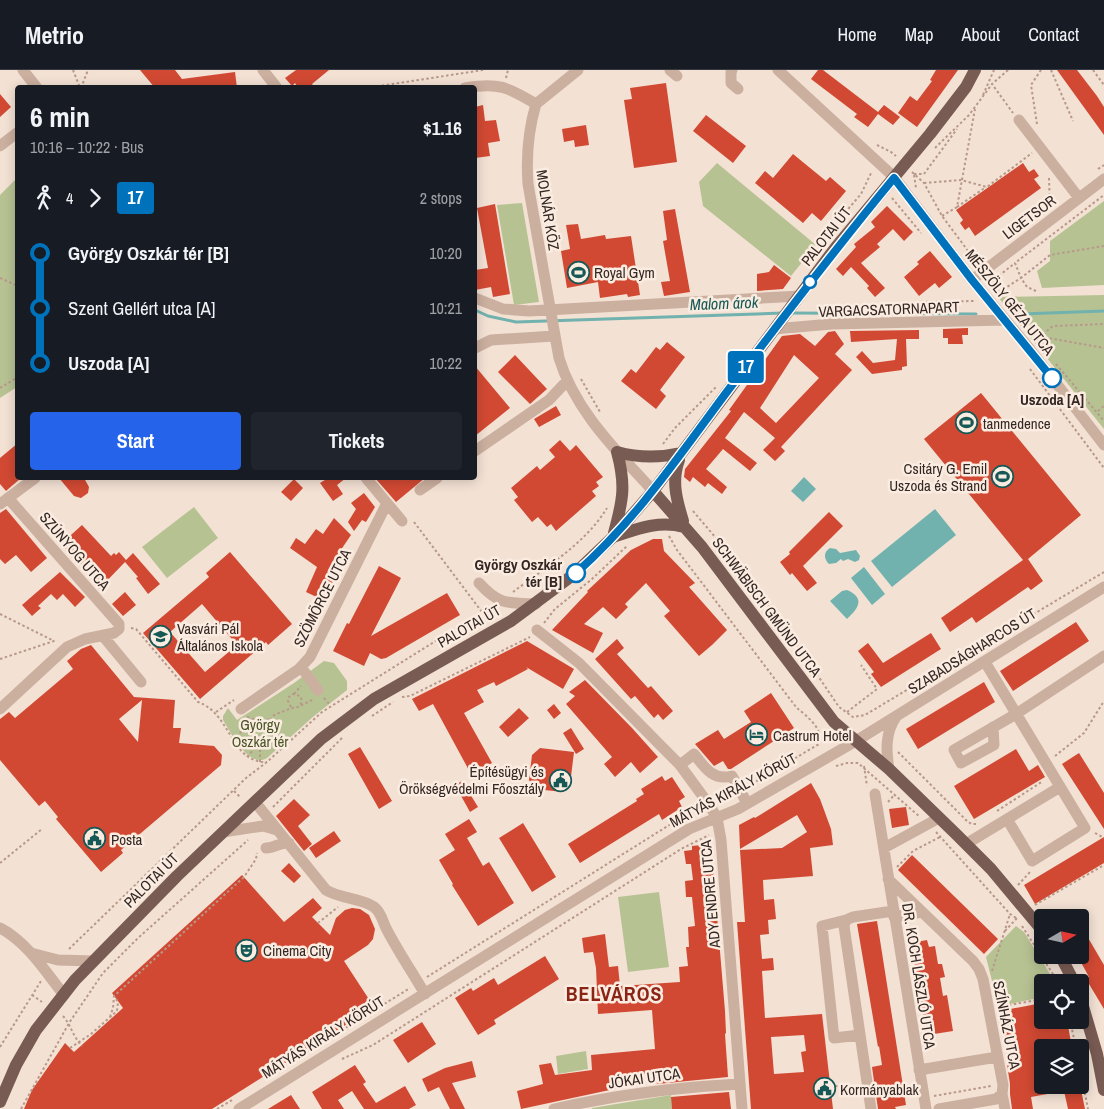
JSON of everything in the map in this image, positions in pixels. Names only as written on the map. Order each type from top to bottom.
[{"type":"main road","name":"PALOTAI ÚT","points":[[0,1102],[16,1064],[36,1030],[93,961],[223,832],[321,739],[353,714],[405,680],[492,634],[536,604],[573,575],[613,536],[653,491],[836,247],[930,134],[966,87],[975,70]]},
{"type":"main road","points":[[617,452],[630,456],[650,457],[681,453],[674,478],[675,495],[684,527]]},
{"type":"main road","points":[[613,536],[623,500],[624,486],[617,452]]},
{"type":"main road","name":"SCHWÄBISCH GMÜND UTCA","points":[[653,491],[684,527],[834,722],[856,741]]},
{"type":"main road","points":[[613,536],[654,525],[675,524],[684,527]]},
{"type":"main road","points":[[856,741],[889,769],[966,844],[1015,896],[1034,920]]},
{"type":"main road","points":[[1089,1022],[1100,1054],[1104,1090]]},
{"type":"street","points":[[23,70],[35,85]]},
{"type":"street","points":[[263,70],[275,85]]},
{"type":"street","points":[[477,86],[487,85],[504,87],[536,104],[578,70]]},
{"type":"street","points":[[732,70],[731,83],[738,89]]},
{"type":"street","name":"MÉSZÖLY GÉZA UTCA","points":[[778,70],[894,178],[972,280],[1104,445]]},
{"type":"street","name":"MOLNÁR KÖZ","points":[[536,104],[527,143],[526,161],[551,322],[564,376],[596,426],[653,491]]},
{"type":"street","points":[[1018,120],[1079,198]]},
{"type":"street","points":[[0,146],[15,134]]},
{"type":"street","name":"LIGETSOR","points":[[972,280],[1104,179]]},
{"type":"street","points":[[477,347],[491,340],[497,340],[551,322],[798,298]]},
{"type":"street","points":[[477,299],[551,322]]},
{"type":"street","name":"VARGACSATORNAPART","points":[[777,326],[1005,320]]},
{"type":"street","points":[[477,451],[549,400],[567,381]]},
{"type":"street","points":[[4,501],[32,480]]},
{"type":"street","points":[[368,480],[387,503],[407,521]]},
{"type":"street","points":[[420,490],[435,480]]},
{"type":"street","name":"SZÚNYOG UTCA","points":[[4,501],[120,624],[119,629],[114,633],[103,636]]},
{"type":"street","name":"SZÖMÖRCE UTCA","points":[[241,709],[300,667],[310,657],[387,503]]},
{"type":"street","points":[[478,583],[490,596],[500,601],[536,604]]},
{"type":"street","name":"SZABADSÁGHARCOS ÚT","points":[[856,741],[1104,587]]},
{"type":"street","name":"ADY ENDRE UTCA","points":[[537,630],[579,663],[680,765],[717,818],[720,831],[742,1109]]},
{"type":"street","points":[[0,709],[67,647],[85,639],[103,636],[141,682]]},
{"type":"street","points":[[993,727],[1104,656]]},
{"type":"street","points":[[985,662],[1084,828],[1032,861],[1007,819]]},
{"type":"street","points":[[300,667],[318,690]]},
{"type":"street","points":[[889,769],[887,742],[890,728],[897,715]]},
{"type":"street","name":"MÁTYÁS KIRÁLY KÖRÚT","points":[[236,1104],[425,994],[688,830],[747,803],[856,741]]},
{"type":"street","points":[[680,765],[694,754],[711,774],[725,778],[732,776],[747,803]]},
{"type":"street","points":[[966,844],[1060,787]]},
{"type":"street","name":"DR. KOCH LÁSZLÓ UTCA","points":[[875,794],[926,1109]]},
{"type":"street","points":[[255,802],[326,890],[333,894],[367,903],[376,908],[382,915],[386,929],[425,994]]},
{"type":"street","points":[[884,848],[940,818]]},
{"type":"street","points":[[223,832],[263,826],[279,831]]},
{"type":"street","points":[[262,850],[274,848],[282,842],[289,843]]},
{"type":"street","name":"SZÍNHÁZ UTCA","points":[[888,879],[980,969],[984,982],[1005,1109]]},
{"type":"street","points":[[860,1035],[834,1038],[822,926],[852,917],[922,912]]},
{"type":"street","points":[[846,920],[844,926],[871,1109]]},
{"type":"street","points":[[0,928],[8,932],[31,954],[64,995]]},
{"type":"street","points":[[31,954],[58,960],[93,961]]},
{"type":"street","points":[[919,1070],[997,1057]]},
{"type":"street","name":"JÓKAI UTCA","points":[[554,1109],[625,1095],[709,1085],[740,1084]]},
{"type":"street","points":[[939,1109],[996,1099],[1002,1089]]},
{"type":"path","points":[[73,70],[79,85]]},
{"type":"path","points":[[81,85],[88,70]]},
{"type":"path","points":[[387,85],[483,70]]},
{"type":"path","points":[[981,99],[994,70]]},
{"type":"path","points":[[935,148],[976,107],[992,84],[1008,70]]},
{"type":"path","points":[[942,216],[987,187],[1039,147],[1031,84],[1041,70]]},
{"type":"path","points":[[1051,70],[1073,122]]},
{"type":"path","points":[[1093,70],[1104,85]]},
{"type":"path","points":[[992,84],[1018,120]]},
{"type":"path","points":[[957,207],[976,107]]},
{"type":"path","points":[[914,174],[924,174],[960,124]]},
{"type":"path","points":[[837,228],[849,208],[861,194],[876,162],[885,149]]},
{"type":"path","points":[[1049,161],[1050,208]]},
{"type":"path","points":[[916,188],[914,174],[918,167]]},
{"type":"path","points":[[914,174],[924,183],[942,216],[1009,306]]},
{"type":"path","points":[[924,183],[961,180],[987,187]]},
{"type":"path","points":[[991,282],[1104,195]]},
{"type":"path","points":[[999,292],[1021,278],[1050,254],[1104,246]]},
{"type":"path","points":[[971,264],[974,259]]},
{"type":"path","points":[[1014,263],[1027,287],[1036,292]]},
{"type":"path","points":[[0,278],[15,285]]},
{"type":"path","points":[[911,302],[976,300]]},
{"type":"path","points":[[1045,351],[1043,337],[1046,331],[1053,326],[1104,324]]},
{"type":"path","points":[[1024,326],[1043,337],[1104,348]]},
{"type":"path","points":[[1051,358],[1104,421]]},
{"type":"path","points":[[1025,363],[1104,468]]},
{"type":"path","points":[[579,377],[605,419]]},
{"type":"path","points":[[0,388],[15,379]]},
{"type":"path","points":[[650,457],[716,386]]},
{"type":"path","points":[[1097,412],[1104,406]]},
{"type":"path","points":[[58,960],[246,778],[267,762],[310,722],[331,706],[482,613],[564,555],[581,540],[610,503]]},
{"type":"path","points":[[692,508],[791,636],[839,707],[853,717],[864,715],[1104,572]]},
{"type":"path","points":[[407,521],[482,613]]},
{"type":"path","points":[[288,1064],[697,807],[710,806],[819,744],[820,734],[813,722],[796,706],[677,550],[668,535]]},
{"type":"path","points":[[366,720],[402,697],[410,696],[534,634],[555,609],[592,579],[634,540]]},
{"type":"path","points":[[0,614],[54,641]]},
{"type":"path","points":[[846,713],[878,689],[861,665]]},
{"type":"path","points":[[292,708],[288,701],[292,694],[300,696],[301,705],[298,708]]},
{"type":"path","points":[[216,712],[240,696]]},
{"type":"path","points":[[247,757],[262,740],[267,731],[268,723],[274,715],[292,708],[298,708],[318,698],[324,699],[331,706]]},
{"type":"path","points":[[1045,763],[1084,733],[1104,701]]},
{"type":"path","points":[[235,742],[242,730],[245,716],[259,721],[271,719]]},
{"type":"path","points":[[284,795],[344,737]]},
{"type":"path","points":[[260,762],[262,740]]},
{"type":"path","points":[[896,750],[968,822],[972,824],[980,822]]},
{"type":"path","points":[[834,767],[847,763],[858,763],[928,824],[1010,914],[1017,918]]},
{"type":"path","points":[[996,812],[1053,776]]},
{"type":"path","points":[[0,863],[42,829]]},
{"type":"path","points":[[340,1060],[373,1045],[681,849],[707,835],[720,831]]},
{"type":"path","points":[[21,1109],[69,1023],[98,979],[116,959],[252,837]]},
{"type":"path","points":[[70,1048],[91,1034],[117,1010],[118,1002],[114,996],[244,877],[262,850]]},
{"type":"path","points":[[1034,906],[1104,865]]},
{"type":"path","points":[[1016,886],[1033,868]]},
{"type":"path","points":[[318,923],[340,905]]},
{"type":"path","points":[[984,982],[989,980],[1010,914]]},
{"type":"path","points":[[1022,926],[1053,974]]},
{"type":"path","points":[[0,1047],[46,973]]},
{"type":"path","points":[[69,1023],[78,1042],[82,1046]]},
{"type":"path","points":[[830,1088],[845,1085]]},
{"type":"path","points":[[929,1097],[1002,1089]]},
{"type":"path","points":[[1085,1094],[1088,1109]]},
{"type":"path","points":[[217,1109],[236,1104]]},
{"type":"green space","points":[[717,163],[816,245],[791,276],[703,206],[699,182]]},
{"type":"green space","points":[[15,180],[15,388],[0,398],[0,195]]},
{"type":"green space","points":[[1104,201],[1104,285],[1042,288],[1037,271],[1050,261],[1050,241]]},
{"type":"green space","points":[[522,203],[539,302],[514,305],[497,205]]},
{"type":"green space","points":[[1104,295],[1104,429],[998,297]]},
{"type":"green space","points":[[194,507],[218,538],[167,578],[142,547]]},
{"type":"green space","name":"György Oszkár tér","points":[[324,661],[334,663],[347,681],[347,690],[314,716],[267,758],[254,759],[247,754],[223,720],[223,716],[228,708],[237,720]]},
{"type":"green space","points":[[659,892],[669,967],[628,972],[618,897]]},
{"type":"green space","points":[[1016,926],[1024,932],[1034,948],[1034,964],[1044,964],[1050,974],[1034,974],[1034,999],[1001,1006],[997,1001],[986,957]]},
{"type":"green space","points":[[586,1051],[588,1069],[558,1074],[556,1056]]},
{"type":"green space","points":[[671,1095],[672,1109],[592,1109],[592,1108]]},
{"type":"water","points":[[804,477],[816,489],[803,502],[791,491]]},
{"type":"water","points":[[935,509],[956,535],[892,587],[871,561]]},
{"type":"water","points":[[830,548],[836,549],[840,553],[856,550],[860,556],[859,560],[855,562],[848,559],[843,561],[841,559],[836,563],[829,564],[825,556],[826,551]]},
{"type":"water","points":[[864,567],[885,594],[872,605],[851,578]]},
{"type":"water","points":[[847,590],[857,596],[858,604],[857,608],[847,619],[830,601],[842,591]]},
{"type":"building","points":[[140,70],[175,70],[182,79],[235,72],[237,85],[152,85]]},
{"type":"building","points":[[296,70],[329,70],[313,85],[296,85],[295,83],[291,85],[285,78]]},
{"type":"building","points":[[818,70],[823,70],[878,112],[884,105],[900,117],[893,125],[878,114],[868,127],[854,117],[857,114],[811,79]]},
{"type":"building","points":[[936,70],[958,70],[917,127],[898,113],[910,96],[917,101],[932,81],[930,80]]},
{"type":"building","points":[[1057,70],[1077,70],[1097,96],[1104,107],[1104,135]]},
{"type":"building","points":[[666,83],[677,162],[634,168],[624,100],[632,99],[630,88]]},
{"type":"building","points":[[0,94],[11,107],[0,117]]},
{"type":"building","points":[[483,105],[485,121],[496,120],[500,141],[488,143],[490,156],[477,158],[477,106]]},
{"type":"building","points":[[706,115],[746,146],[733,163],[693,131]]},
{"type":"building","points":[[586,125],[589,145],[575,147],[574,140],[564,142],[562,129]]},
{"type":"building","points":[[793,154],[826,181],[830,177],[846,191],[821,221],[812,213],[803,223],[755,183],[765,171],[773,178]]},
{"type":"building","points":[[1023,163],[1029,172],[1034,169],[1039,176],[1034,179],[1041,188],[975,236],[969,227],[965,230],[960,223],[963,220],[956,210]]},
{"type":"building","points":[[495,204],[510,294],[493,297],[491,287],[477,290],[477,270],[488,268],[477,208]]},
{"type":"building","points":[[887,206],[913,232],[904,241],[893,229],[877,244],[880,247],[861,263],[885,288],[875,297],[867,288],[869,286],[851,267],[843,276],[836,269],[856,247],[854,244],[875,227],[871,222]]},
{"type":"building","points":[[675,209],[690,292],[664,296],[661,282],[670,281],[663,241],[667,240],[663,211]]},
{"type":"building","points":[[578,224],[581,239],[605,235],[606,239],[631,236],[640,295],[628,297],[627,294],[600,298],[598,282],[567,288],[561,251],[570,249],[566,225]]},
{"type":"building","points":[[930,251],[952,277],[939,288],[935,283],[919,296],[904,277]]},
{"type":"building","points":[[774,265],[791,278],[783,289],[757,291],[757,274],[769,272]]},
{"type":"building","points":[[968,328],[968,335],[962,335],[963,344],[948,344],[948,338],[943,338],[943,329]]},
{"type":"building","points":[[919,330],[919,339],[906,339],[907,366],[902,367],[902,370],[872,374],[856,357],[862,351],[873,363],[895,360],[897,339],[851,342],[850,331]]},
{"type":"building","points":[[835,331],[844,344],[835,354],[852,370],[781,447],[785,451],[775,461],[763,450],[775,438],[744,412],[725,438],[757,463],[750,471],[723,449],[706,469],[727,487],[722,494],[708,483],[705,487],[693,477],[690,482],[684,477],[685,469],[731,411],[729,410],[782,336],[800,334],[815,346],[828,332]],"holes":[[[794,355],[819,378],[776,423],[760,408]]]},
{"type":"building","points":[[667,342],[685,357],[660,390],[666,396],[656,409],[621,381],[631,369],[636,373],[656,347],[660,350]]},
{"type":"building","points":[[515,355],[547,389],[530,404],[498,372]]},
{"type":"building","points":[[477,368],[510,408],[477,434]]},
{"type":"building","name":"Csitáry G. Emil Uszoda és Strand","points":[[981,393],[1081,515],[1028,559],[1043,581],[1031,590],[1028,587],[976,623],[972,617],[950,632],[941,618],[1023,560],[924,439]]},
{"type":"building","points":[[556,406],[561,415],[539,427],[534,419]]},
{"type":"building","points":[[560,440],[570,451],[576,445],[603,477],[596,482],[599,486],[592,491],[596,496],[556,531],[551,524],[547,527],[538,517],[532,522],[514,500],[518,497],[511,488],[537,466],[540,470],[555,457],[549,450]]},
{"type":"building","points":[[15,446],[15,480],[19,480],[6,491],[0,484],[0,458]]},
{"type":"building","points":[[61,480],[85,480],[89,487],[88,493],[81,498],[74,496]]},
{"type":"building","points":[[293,480],[303,488],[291,501],[281,492]]},
{"type":"building","points":[[325,480],[343,480],[337,485],[343,494],[333,501],[320,483]]},
{"type":"building","points":[[377,480],[423,480],[396,502]]},
{"type":"building","points":[[364,493],[375,507],[366,522],[362,520],[354,531],[348,522],[356,509],[351,503]]},
{"type":"building","points":[[6,509],[47,558],[31,572],[16,555],[5,564],[0,559],[0,513]]},
{"type":"building","points":[[829,512],[843,526],[803,566],[817,583],[807,591],[792,573],[790,575],[780,562],[790,554],[789,552]]},
{"type":"building","points":[[334,518],[351,535],[332,563],[340,568],[323,600],[306,592],[317,567],[290,548],[296,538],[305,544],[316,529],[323,534]]},
{"type":"building","points":[[82,525],[111,556],[119,552],[126,560],[133,553],[160,584],[148,594],[136,578],[138,577],[125,562],[99,589],[93,583],[100,576],[85,560],[81,564],[61,544]]},
{"type":"building","points":[[653,539],[662,539],[664,551],[695,583],[689,587],[727,630],[712,645],[699,656],[664,616],[670,611],[646,583],[625,604],[628,607],[616,619],[603,607],[584,624],[603,633],[593,653],[552,630],[587,591],[631,550]]},
{"type":"building","points":[[230,552],[292,624],[268,645],[266,642],[200,699],[143,633],[209,577],[206,573]],"holes":[[[202,604],[237,645],[205,672],[170,632]]]},
{"type":"building","points":[[379,566],[401,578],[371,636],[447,593],[460,615],[386,658],[381,659],[370,653],[364,666],[333,651]]},
{"type":"building","points":[[60,572],[85,597],[75,607],[63,594],[57,600],[51,594],[38,606],[41,608],[32,616],[22,605]]},
{"type":"building","points":[[125,592],[136,605],[123,616],[112,604]]},
{"type":"building","points":[[1076,622],[1089,641],[1013,691],[1000,671]]},
{"type":"building","points":[[931,633],[941,649],[881,687],[871,674],[874,672],[858,651],[868,643],[883,663]]},
{"type":"building","points":[[617,639],[624,648],[617,654],[648,688],[651,686],[673,711],[663,720],[658,714],[654,718],[635,696],[631,699],[595,659]]},
{"type":"building","points":[[527,641],[574,669],[563,689],[526,667],[528,669],[496,686],[494,682],[477,690],[484,702],[464,713],[492,763],[471,774],[433,704],[419,711],[412,699]]},
{"type":"building","points":[[91,645],[134,697],[175,700],[173,728],[181,728],[179,743],[214,746],[222,755],[221,765],[121,850],[123,853],[101,872],[56,819],[58,817],[45,801],[39,806],[0,760],[0,719],[9,712],[15,718],[73,669],[67,661],[81,649]],"holes":[[[142,700],[138,742],[119,719]]]},
{"type":"building","points":[[585,680],[658,757],[640,773],[631,762],[615,777],[604,764],[612,757],[566,704],[575,696],[569,692]]},
{"type":"building","points":[[984,682],[995,702],[918,749],[906,729]]},
{"type":"building","name":"Castrum Hotel","points":[[771,693],[794,728],[731,769],[728,769],[723,761],[714,766],[695,744],[718,730],[724,739],[751,722],[744,711]]},
{"type":"building","points":[[554,704],[561,713],[554,719],[547,710]]},
{"type":"building","points":[[519,708],[529,718],[508,737],[499,727]]},
{"type":"building","points":[[571,728],[584,749],[576,754],[563,733]]},
{"type":"building","points":[[360,747],[392,801],[379,809],[348,754]]},
{"type":"building","points":[[540,748],[574,752],[570,785],[563,792],[535,789],[529,780],[532,755]]},
{"type":"building","points":[[1016,749],[1029,771],[1038,765],[1045,777],[974,819],[954,786]]},
{"type":"building","points":[[1079,753],[1104,793],[1104,829],[1062,764]]},
{"type":"building","points":[[662,776],[665,781],[672,777],[685,797],[679,801],[682,807],[662,820],[659,814],[580,863],[568,844],[637,801],[636,799],[644,794],[641,789]]},
{"type":"building","points":[[462,781],[478,807],[470,812],[455,785]]},
{"type":"building","points":[[811,783],[820,799],[831,829],[833,845],[810,848],[813,876],[763,880],[764,900],[774,899],[776,919],[768,920],[769,934],[760,935],[762,959],[773,958],[774,970],[762,971],[765,1018],[822,1014],[833,1109],[751,1109],[737,922],[745,922],[740,850],[782,848],[807,832],[797,815],[740,849],[739,825],[755,818]],"holes":[[[804,1035],[806,1051],[801,1052],[804,1072],[774,1074],[771,1037]]]},
{"type":"building","points":[[294,799],[310,815],[298,826],[312,844],[304,851],[276,816]]},
{"type":"building","points":[[906,807],[909,825],[892,828],[889,809]]},
{"type":"building","points":[[469,819],[477,832],[467,838],[483,866],[489,862],[514,903],[478,926],[452,885],[439,860],[455,850],[445,834]]},
{"type":"building","points":[[523,823],[556,877],[532,892],[499,838]]},
{"type":"building","points":[[334,831],[341,841],[316,858],[309,848]]},
{"type":"building","points":[[1104,837],[1104,863],[1035,904],[1024,885]]},
{"type":"building","points":[[711,844],[725,1011],[728,1077],[657,1084],[656,1073],[618,1076],[619,1088],[521,1109],[517,1091],[543,1084],[539,1065],[551,1063],[555,1075],[592,1070],[591,1055],[655,1049],[652,1010],[598,1014],[596,968],[593,952],[584,953],[582,938],[605,934],[609,967],[618,966],[620,986],[680,982],[679,967],[688,966],[686,947],[689,947],[688,927],[695,926],[692,897],[686,897],[685,881],[693,880],[691,864],[686,864],[684,851],[692,850],[692,846]]},
{"type":"building","points":[[912,855],[998,939],[984,954],[898,870]]},
{"type":"building","points":[[289,863],[301,876],[294,883],[281,871]]},
{"type":"building","points":[[242,875],[284,922],[313,898],[322,908],[312,917],[330,935],[336,918],[345,910],[352,908],[360,909],[369,915],[375,929],[373,939],[368,945],[344,961],[374,1007],[212,1109],[24,1109],[32,1090],[65,1043],[74,1052],[123,1008],[112,993]]},
{"type":"building","points":[[877,921],[906,1105],[895,1107],[896,1109],[878,1109],[872,1067],[882,1065],[857,924]]},
{"type":"building","points":[[1089,939],[1104,965],[1104,1009],[1089,984],[1089,974],[1082,964],[1089,964]]},
{"type":"building","points":[[927,940],[929,947],[935,946],[938,964],[942,964],[945,977],[940,978],[943,996],[947,995],[953,1031],[934,1034],[933,1029],[926,1031],[911,943]]},
{"type":"building","points":[[545,956],[559,979],[494,1020],[496,1024],[478,1035],[455,998],[471,988],[473,991],[494,978],[498,985]]},
{"type":"building","points":[[1034,1005],[1034,1029],[1069,1029],[1070,1039],[1034,1039],[1034,1094],[1048,1094],[1031,1097],[1033,1109],[1012,1109],[1006,1058],[1009,1057],[1000,1011]]},
{"type":"building","points":[[422,1022],[436,1044],[408,1063],[393,1040]]},
{"type":"building","points":[[472,1061],[476,1077],[452,1083],[465,1109],[450,1109],[439,1087],[428,1092],[422,1079],[445,1068]]},
{"type":"building","points":[[355,1065],[366,1082],[363,1084],[376,1103],[405,1086],[416,1105],[409,1109],[364,1109],[352,1091],[338,1100],[344,1109],[322,1109],[312,1092]]},
{"type":"building","points":[[729,1092],[731,1109],[672,1109],[671,1097]]},
{"type":"building","points":[[1065,1094],[1082,1094],[1085,1109],[1068,1109]]},
{"type":"building","points":[[291,1095],[300,1109],[268,1109]]},
{"type":"waterway","name":"Malom árok","points":[[477,311],[488,316],[516,322],[783,313]]},
{"type":"waterway","name":"Malom árok","points":[[1021,314],[1104,311]]},
{"type":"waterway","name":"Malom árok","points":[[791,313],[976,314]]},
{"type":"bus line","name":"17","points":[[576,573],[613,536],[653,491],[836,247],[894,178],[972,280],[1052,378]]},
{"type":"place","name":"Royal Gym","points":[[578,272]]},
{"type":"place","name":"Uszoda [A]","points":[[1052,378]]},
{"type":"place","name":"tanmedence","points":[[967,423]]},
{"type":"place","name":"Csitáry G. Emil Uszoda és Strand","points":[[1003,477]]},
{"type":"place","name":"György Oszkár tér [B]","points":[[576,573]]},
{"type":"place","name":"Vasvári Pál Általános Iskola","points":[[161,637]]},
{"type":"place","name":"Castrum Hotel","points":[[757,735]]},
{"type":"place","name":"Építésügyi és Örökségvédelmi Főosztály","points":[[560,780]]},
{"type":"place","name":"Posta","points":[[95,839]]},
{"type":"place","name":"Cinema City","points":[[247,950]]},
{"type":"place","name":"Kormányablak","points":[[824,1089]]},
{"type":"district","name":"BELVÁROS","points":[[614,993]]}]
